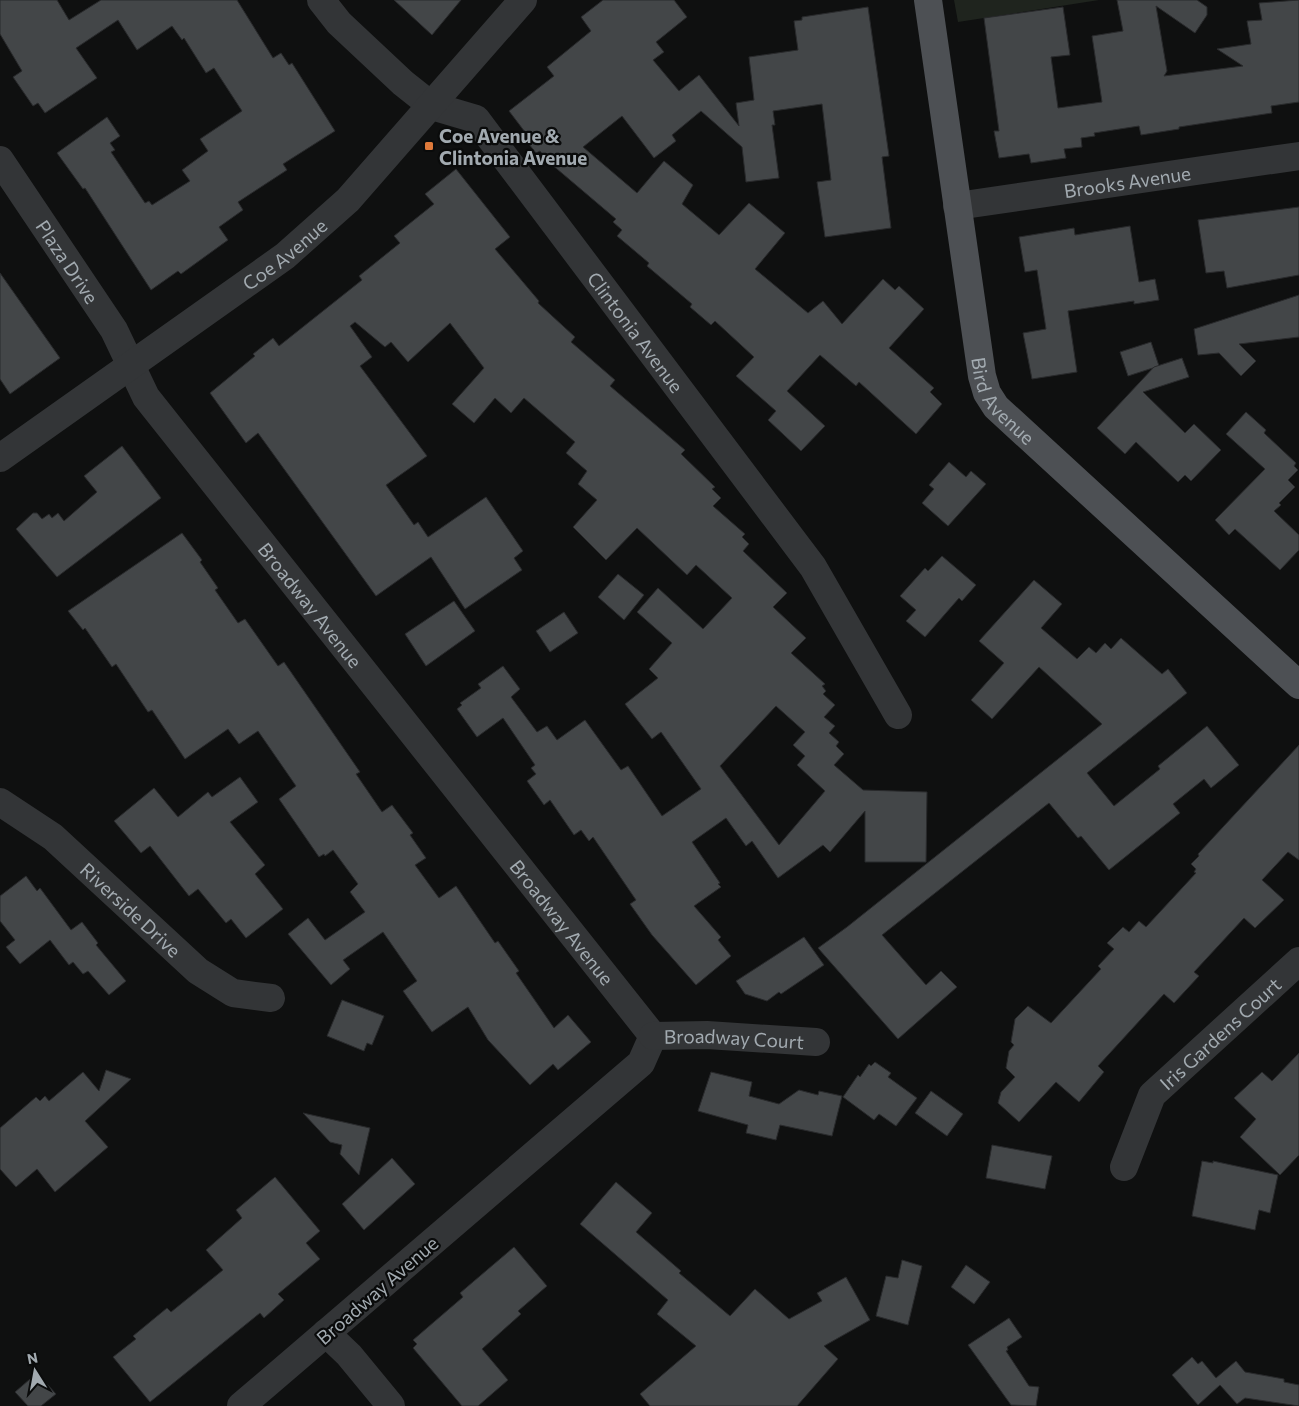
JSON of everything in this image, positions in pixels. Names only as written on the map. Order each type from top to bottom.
[{"type":"main road","name":"Bird Avenue","points":[[928,0],[986,393],[996,407],[1299,685]]},
{"type":"street","name":"Clintonia Avenue","points":[[321,0],[353,37],[403,83],[432,106],[476,119],[813,567],[898,716]]},
{"type":"street","name":"Coe Avenue","points":[[0,458],[285,256],[348,200],[523,0]]},
{"type":"street","name":"Brooks Avenue","points":[[957,206],[1299,156]]},
{"type":"street","name":"Plaza Drive","points":[[0,160],[114,330],[131,366]]},
{"type":"street","name":"Broadway Avenue","points":[[131,366],[146,397],[653,1036],[641,1063],[241,1406]]},
{"type":"street","name":"Riverside Drive","points":[[0,802],[53,838],[198,971],[233,993],[271,998]]},
{"type":"street","name":"Iris Gardens Court","points":[[1124,1166],[1152,1095],[1299,961]]},
{"type":"street","name":"Broadway Court","points":[[653,1036],[707,1036],[816,1042]]},
{"type":"street","points":[[326,1333],[349,1355],[391,1406]]},
{"type":"shaded area","points":[[954,0],[1099,0],[958,22]]},
{"type":"building","points":[[0,0],[57,0],[69,20],[101,0],[237,0],[273,58],[281,53],[289,65],[292,63],[335,131],[283,164],[287,170],[238,202],[243,210],[219,227],[228,240],[181,274],[178,271],[151,290],[85,188],[83,189],[57,153],[107,117],[120,136],[110,143],[115,150],[111,152],[145,203],[149,201],[152,205],[190,181],[182,170],[208,151],[200,139],[242,111],[214,68],[206,73],[184,38],[182,40],[172,26],[137,50],[118,20],[76,48],[97,78],[45,113],[38,103],[33,106],[13,77],[22,71],[0,34]]},
{"type":"building","points":[[394,0],[461,0],[432,35]]},
{"type":"building","points":[[603,0],[674,0],[687,17],[656,42],[664,52],[653,60],[679,91],[699,75],[739,126],[736,103],[754,100],[749,57],[798,50],[794,21],[802,20],[802,17],[868,7],[889,156],[882,157],[891,228],[825,237],[817,182],[831,180],[822,104],[773,111],[775,125],[772,125],[779,178],[746,182],[742,147],[701,111],[672,135],[676,141],[654,158],[622,116],[583,147],[637,193],[664,161],[693,185],[682,204],[719,235],[749,203],[785,233],[755,269],[808,313],[823,301],[842,324],[883,279],[895,290],[899,286],[924,309],[889,348],[934,388],[930,392],[942,404],[916,434],[859,382],[856,386],[820,355],[787,391],[825,426],[801,451],[768,420],[776,411],[736,376],[754,357],[715,321],[711,325],[690,307],[692,304],[647,266],[649,263],[617,236],[622,230],[613,222],[616,219],[550,163],[540,151],[536,153],[521,134],[525,132],[509,111],[554,76],[547,67],[591,31],[581,17]]},
{"type":"building","points":[[1117,0],[1197,0],[1207,7],[1207,15],[1195,33],[1156,6],[1167,71],[1164,76],[1243,66],[1217,49],[1251,44],[1247,21],[1262,20],[1259,3],[1299,0],[1299,102],[1271,106],[1272,113],[1179,127],[1179,129],[1141,135],[1139,126],[1094,133],[1095,136],[1081,138],[1082,147],[1064,149],[1066,158],[1031,163],[1029,154],[999,158],[994,131],[999,131],[984,18],[1063,7],[1070,55],[1051,57],[1058,108],[1102,102],[1092,36],[1123,31]]},
{"type":"building","points":[[456,169],[510,237],[495,249],[539,301],[538,303],[575,337],[571,342],[615,380],[610,386],[685,450],[681,454],[715,487],[712,489],[721,498],[713,506],[745,534],[742,537],[749,544],[743,551],[787,593],[773,607],[806,638],[791,653],[825,684],[822,686],[826,691],[823,694],[835,705],[824,717],[835,726],[829,733],[839,742],[836,746],[844,754],[834,765],[863,790],[927,792],[926,862],[865,862],[865,811],[830,852],[823,845],[778,878],[752,841],[746,846],[726,818],[692,842],[721,887],[694,906],[721,937],[718,940],[731,956],[696,985],[652,935],[630,904],[636,900],[593,837],[589,841],[581,830],[574,835],[550,800],[544,805],[527,781],[536,774],[531,768],[535,765],[503,718],[477,737],[457,709],[462,705],[460,703],[481,688],[478,684],[503,666],[520,689],[511,697],[537,732],[547,726],[557,740],[585,720],[621,770],[628,766],[662,816],[701,789],[661,732],[652,739],[625,704],[658,678],[649,669],[672,643],[637,612],[658,588],[703,629],[732,598],[696,565],[687,575],[637,528],[606,560],[573,527],[597,500],[578,484],[587,471],[566,453],[575,442],[524,398],[511,413],[495,398],[474,423],[452,404],[484,368],[450,323],[408,362],[391,342],[385,347],[355,322],[350,326],[372,357],[360,366],[427,456],[386,485],[414,525],[418,522],[428,537],[486,497],[523,551],[514,558],[522,570],[465,609],[431,557],[376,596],[258,433],[246,443],[210,393],[255,356],[253,354],[273,338],[279,346],[362,280],[359,276],[400,243],[394,236],[434,204],[425,194]],"holes":[[[776,706],[805,732],[793,745],[805,756],[797,765],[825,791],[779,845],[720,766]]]},
{"type":"building","points":[[1299,207],[1299,275],[1227,288],[1224,271],[1206,273],[1198,220]]},
{"type":"building","points":[[1130,226],[1139,282],[1155,279],[1159,300],[1134,304],[1134,301],[1068,311],[1077,372],[1032,379],[1023,333],[1046,329],[1037,270],[1025,272],[1019,237],[1074,228],[1075,235]]},
{"type":"building","points":[[0,273],[60,358],[10,394],[0,379]]},
{"type":"building","points":[[1299,295],[1299,337],[1239,344],[1256,361],[1241,376],[1219,353],[1198,355],[1194,329]]},
{"type":"building","points":[[1151,342],[1159,366],[1128,376],[1120,352]]},
{"type":"building","points":[[1182,358],[1189,377],[1143,392],[1185,433],[1194,424],[1221,450],[1191,481],[1185,475],[1178,482],[1136,442],[1125,454],[1097,428],[1154,367]]},
{"type":"building","points":[[1246,412],[1266,430],[1264,433],[1296,463],[1294,466],[1298,470],[1288,480],[1295,487],[1279,503],[1281,505],[1274,511],[1299,535],[1299,550],[1280,570],[1235,529],[1229,535],[1215,520],[1265,469],[1226,434]]},
{"type":"building","points":[[122,446],[161,498],[57,577],[16,529],[33,513],[37,513],[42,519],[49,514],[52,518],[58,513],[64,521],[97,492],[84,476]]},
{"type":"building","points":[[949,462],[966,477],[971,471],[986,484],[948,526],[922,503],[934,489],[929,485]]},
{"type":"building","points":[[182,533],[202,560],[200,562],[218,588],[215,590],[238,623],[245,619],[278,666],[284,662],[360,772],[356,774],[382,812],[392,805],[413,833],[410,835],[426,858],[415,865],[439,898],[456,886],[495,943],[498,941],[519,971],[516,973],[554,1028],[568,1015],[591,1042],[558,1070],[553,1064],[530,1085],[488,1040],[468,1007],[432,1032],[403,991],[417,981],[383,932],[343,960],[350,969],[331,985],[288,934],[308,918],[325,940],[365,912],[350,892],[358,884],[333,850],[325,856],[324,854],[319,857],[279,799],[296,786],[258,731],[239,744],[228,729],[185,759],[152,710],[148,712],[116,664],[112,667],[85,628],[83,630],[68,611]]},
{"type":"building","points":[[942,556],[976,585],[962,601],[959,598],[925,637],[906,621],[916,610],[900,596],[925,568],[928,571]]},
{"type":"building","points":[[618,574],[644,595],[624,620],[598,597]]},
{"type":"building","points":[[1034,580],[1062,604],[1041,628],[1077,659],[1089,647],[1096,653],[1105,643],[1111,649],[1121,638],[1162,674],[1168,669],[1187,693],[1087,773],[1114,806],[1160,769],[1158,766],[1207,726],[1239,765],[1211,788],[1204,779],[1173,804],[1180,813],[1109,870],[1081,836],[1078,838],[1049,803],[882,935],[926,985],[941,971],[957,987],[898,1039],[818,948],[1102,724],[1039,667],[992,719],[971,700],[1004,663],[979,641]]},
{"type":"building","points":[[454,601],[475,631],[426,666],[405,634]]},
{"type":"building","points":[[564,612],[578,633],[550,652],[536,631]]},
{"type":"building","points":[[1299,745],[1299,860],[1288,852],[1262,880],[1284,900],[1255,928],[1244,918],[1194,972],[1199,976],[1174,1003],[1164,994],[1098,1066],[1104,1072],[1079,1102],[1056,1082],[1019,1122],[998,1103],[1001,1092],[1015,1077],[1006,1068],[1009,1051],[1014,1045],[1011,1042],[1015,1019],[1028,1006],[1051,1023],[1101,969],[1098,966],[1114,949],[1107,943],[1123,927],[1129,932],[1139,921],[1146,927],[1196,873],[1194,872],[1196,869],[1191,864],[1199,856],[1198,854]]},
{"type":"building","points":[[240,777],[258,802],[230,822],[265,865],[255,874],[283,909],[246,938],[231,919],[226,923],[198,889],[189,896],[150,846],[141,853],[114,821],[154,788],[178,817],[208,792],[212,797]]},
{"type":"building","points":[[26,876],[37,891],[40,888],[71,930],[82,922],[98,943],[96,945],[126,981],[109,995],[88,971],[83,974],[73,962],[69,965],[50,940],[20,964],[6,947],[15,940],[0,921],[0,896]]},
{"type":"building","points":[[804,937],[824,965],[781,994],[779,992],[767,1001],[745,994],[736,981]]},
{"type":"building","points":[[342,1000],[384,1016],[372,1045],[367,1043],[364,1051],[327,1036]]},
{"type":"building","points":[[1299,1053],[1299,1155],[1280,1175],[1240,1137],[1256,1119],[1234,1098],[1262,1072],[1272,1081]]},
{"type":"building","points":[[875,1062],[891,1073],[888,1077],[917,1098],[896,1126],[879,1114],[874,1120],[843,1097],[858,1075],[860,1077],[869,1064],[871,1066]]},
{"type":"building","points":[[106,1070],[131,1079],[85,1121],[108,1147],[55,1192],[37,1169],[16,1187],[0,1169],[0,1128],[36,1097],[40,1101],[45,1096],[49,1101],[83,1072],[99,1091]]},
{"type":"building","points":[[711,1072],[752,1082],[749,1096],[779,1104],[799,1090],[818,1095],[819,1091],[842,1096],[832,1136],[780,1125],[776,1140],[746,1133],[748,1125],[698,1111]]},
{"type":"building","points":[[931,1091],[963,1114],[947,1136],[915,1113]]},
{"type":"building","points":[[303,1113],[370,1128],[359,1175],[340,1154],[342,1145],[330,1142]]},
{"type":"building","points":[[992,1145],[1052,1156],[1045,1189],[986,1178]]},
{"type":"building","points":[[392,1158],[415,1184],[364,1230],[342,1204]]},
{"type":"building","points":[[1202,1161],[1213,1163],[1213,1161],[1278,1175],[1270,1213],[1259,1210],[1255,1230],[1192,1216]]},
{"type":"building","points":[[275,1177],[320,1231],[306,1243],[320,1259],[278,1294],[284,1300],[264,1318],[260,1313],[150,1402],[113,1357],[136,1339],[133,1336],[167,1308],[171,1312],[223,1270],[206,1250],[242,1218],[236,1210]]},
{"type":"building","points":[[616,1182],[652,1213],[636,1232],[681,1271],[679,1273],[730,1316],[755,1289],[789,1319],[822,1301],[817,1293],[846,1277],[870,1320],[824,1346],[838,1359],[797,1406],[650,1406],[640,1394],[696,1346],[657,1314],[668,1300],[580,1224]]},
{"type":"building","points":[[514,1247],[547,1286],[518,1311],[521,1314],[482,1349],[508,1380],[478,1406],[462,1406],[413,1348],[417,1344],[413,1340],[463,1297],[460,1293]]},
{"type":"building","points":[[902,1260],[922,1266],[908,1325],[876,1316],[886,1276],[898,1278]]},
{"type":"building","points":[[966,1265],[990,1282],[974,1304],[951,1287]]},
{"type":"building","points":[[1009,1318],[1022,1337],[1007,1347],[1008,1350],[1006,1351],[1029,1386],[1039,1387],[1036,1406],[1011,1405],[968,1345]]},
{"type":"building","points":[[1192,1357],[1198,1364],[1202,1361],[1216,1378],[1236,1361],[1245,1372],[1284,1379],[1284,1382],[1299,1385],[1299,1406],[1245,1398],[1237,1404],[1220,1385],[1198,1405],[1172,1375]]},
{"type":"building","points":[[37,1373],[56,1394],[41,1406],[28,1406],[15,1392]]},
{"type":"place","name":"Coe Avenue & Clintonia Avenue","points":[[429,146]]}]
